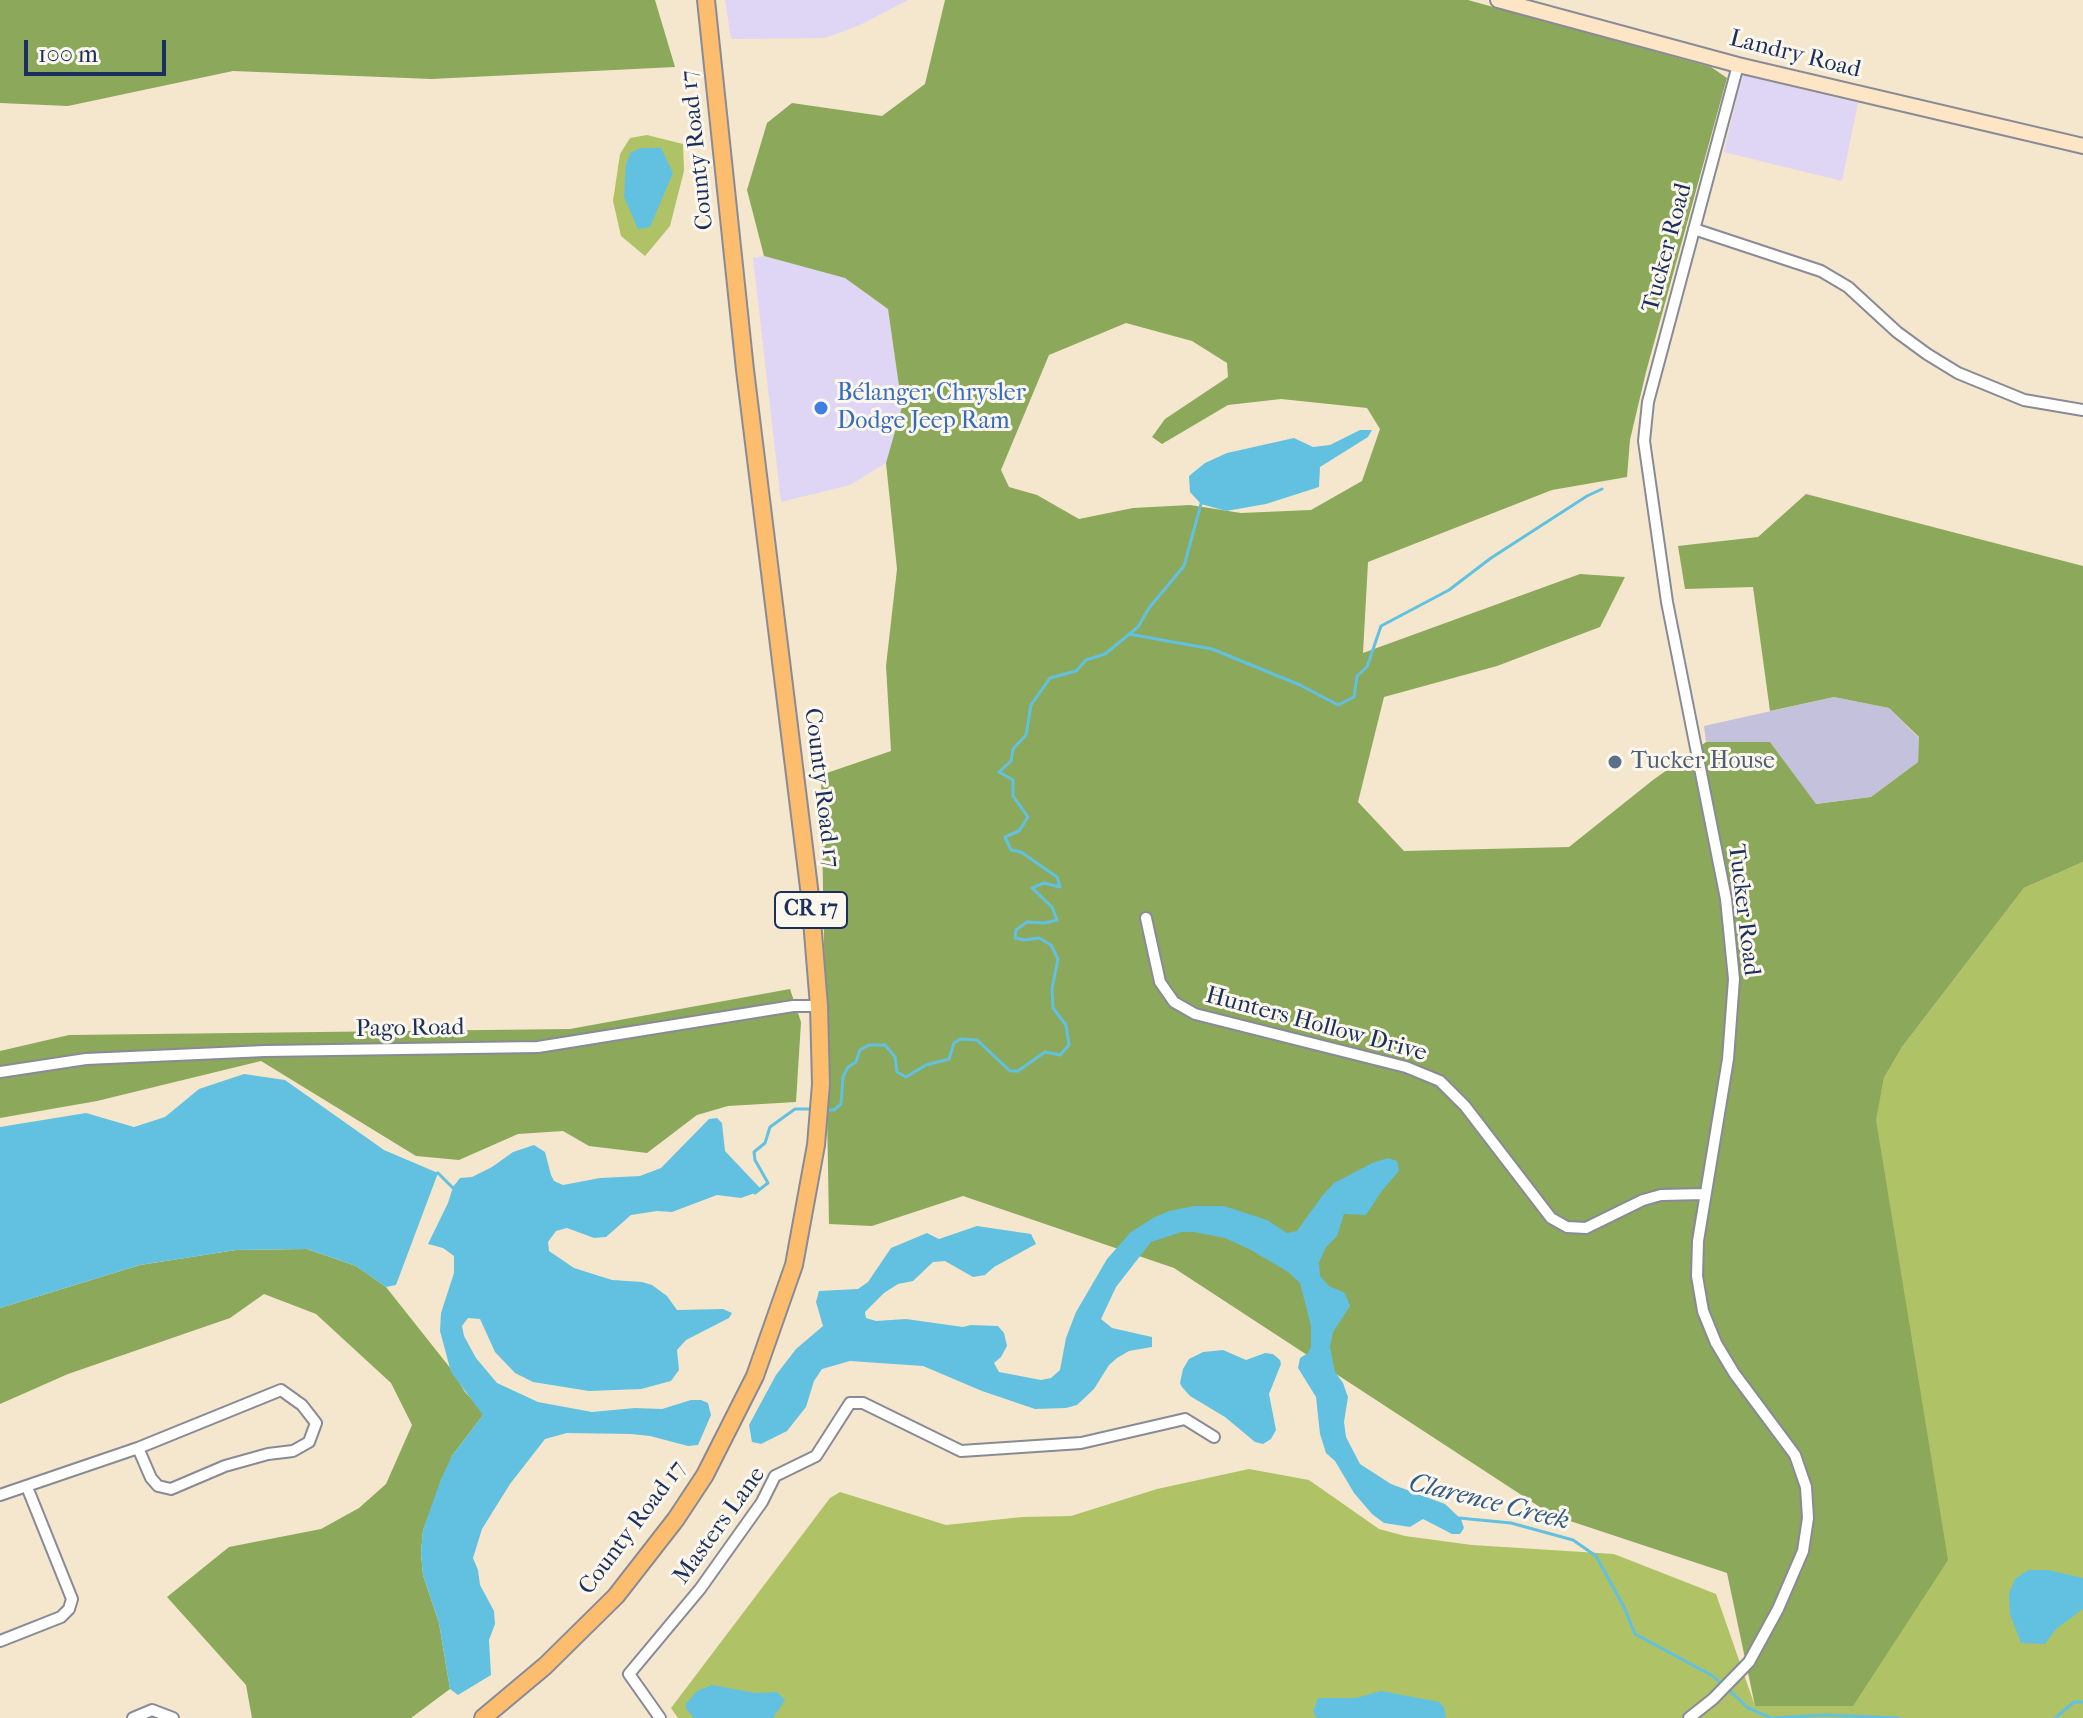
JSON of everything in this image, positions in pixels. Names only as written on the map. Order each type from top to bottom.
[{"type":"main road","name":"County Road 17","points":[[483,1718],[545,1666],[616,1596],[676,1519],[705,1475],[755,1376],[794,1265],[816,1145],[821,1084],[819,1006],[810,896],[745,370],[706,0]]},
{"type":"main road","name":"Landry Road","points":[[1498,0],[1738,65],[2083,146]]},
{"type":"street","name":"Tucker Road","points":[[1698,1716],[1749,1662],[1778,1609],[1803,1551],[1808,1518],[1806,1487],[1795,1455],[1734,1373],[1716,1343],[1703,1311],[1697,1276],[1698,1241],[1728,1059],[1734,979],[1726,899],[1667,602],[1644,441],[1648,402],[1738,65]]},
{"type":"street","points":[[1694,229],[1821,271],[1848,287],[1917,347],[1958,373],[2024,400],[2083,410]]},
{"type":"street","name":"Hunters Hollow Drive","points":[[1146,918],[1160,982],[1174,1002],[1195,1014],[1406,1067],[1440,1081],[1465,1106],[1551,1218],[1567,1227],[1586,1228],[1643,1200],[1661,1195],[1705,1194]]},
{"type":"street","name":"Pago Road","points":[[0,1072],[86,1059],[265,1051],[538,1047],[793,1006],[819,1006]]},
{"type":"street","points":[[0,1495],[138,1448],[281,1390],[302,1405],[316,1423],[309,1442],[293,1451],[268,1454],[225,1466],[171,1489],[158,1486],[151,1478],[138,1448]]},
{"type":"street","name":"Masters Lane","points":[[660,1718],[629,1674],[700,1589],[762,1502],[775,1476],[816,1456],[850,1403],[863,1403],[939,1443],[961,1451],[1081,1443],[1185,1419],[1214,1437]]},
{"type":"street","points":[[0,1641],[61,1617],[69,1609],[72,1599],[27,1487]]},
{"type":"street","points":[[133,1718],[152,1710],[173,1718]]},
{"type":"shaded area","points":[[725,0],[908,0],[860,25],[825,38],[731,39]]},
{"type":"shaded area","points":[[1742,75],[1858,103],[1842,181],[1724,152]]},
{"type":"shaded area","points":[[764,256],[845,278],[888,309],[902,407],[886,463],[850,485],[781,502],[753,258]]},
{"type":"shaded area","points":[[1834,697],[1889,708],[1919,738],[1918,762],[1871,797],[1815,804],[1770,742],[1706,742],[1704,726]]},
{"type":"green space","points":[[0,0],[655,0],[675,67],[431,79],[233,71],[68,106],[0,103]]},
{"type":"green space","points":[[945,0],[1468,0],[1711,67],[1727,78],[1646,372],[1630,440],[1627,477],[1552,490],[1368,562],[1363,653],[1580,574],[1625,577],[1600,627],[1497,666],[1384,697],[1358,802],[1404,851],[1569,847],[1706,742],[1770,742],[1816,804],[1871,797],[1918,762],[1919,737],[1889,708],[1834,697],[1770,711],[1753,587],[1685,589],[1678,546],[1758,537],[1806,494],[2083,566],[2083,862],[2024,888],[1902,1047],[1884,1078],[1876,1120],[1948,1560],[1853,1706],[1755,1706],[1727,1573],[1552,1515],[1174,1268],[963,1196],[872,1226],[829,1224],[821,775],[891,751],[886,666],[897,569],[886,463],[902,407],[888,309],[845,278],[764,256],[747,190],[767,123],[792,103],[882,116],[925,84]],"holes":[[[1126,323],[1192,341],[1227,363],[1228,377],[1165,419],[1152,437],[1162,444],[1228,405],[1281,399],[1367,408],[1380,429],[1362,481],[1311,510],[1241,513],[1190,505],[1133,508],[1079,519],[1037,495],[1009,487],[1001,470],[1049,355]]]},
{"type":"green space","points":[[647,135],[683,144],[684,171],[670,226],[645,256],[621,236],[613,201],[620,154],[630,138]]},
{"type":"green space","points":[[2083,862],[2083,1718],[678,1718],[671,1708],[830,1498],[840,1492],[946,1525],[1022,1517],[1071,1516],[1157,1489],[1249,1469],[1309,1480],[1379,1529],[1405,1536],[1472,1545],[1614,1554],[1716,1594],[1755,1706],[1884,1078],[1902,1047],[2024,888]]},
{"type":"green space","points":[[790,989],[801,1022],[796,1102],[728,1106],[697,1115],[647,1153],[589,1146],[563,1131],[518,1134],[459,1160],[416,1156],[261,1061],[97,1101],[0,1118],[0,1051],[69,1035],[570,1029]]},
{"type":"green space","points":[[307,1249],[356,1266],[386,1287],[451,1369],[465,1392],[483,1411],[452,1456],[423,1530],[423,1575],[439,1623],[450,1689],[411,1718],[252,1718],[246,1685],[167,1597],[229,1547],[321,1529],[359,1508],[386,1484],[412,1425],[391,1383],[316,1314],[264,1294],[230,1318],[68,1374],[0,1404],[0,1308],[140,1265],[236,1250]]},
{"type":"water","points":[[642,148],[661,148],[673,173],[650,227],[638,229],[624,197],[626,164],[631,152]]},
{"type":"water","points":[[1360,430],[1372,430],[1368,437],[1320,467],[1319,487],[1266,504],[1226,511],[1201,504],[1190,492],[1189,476],[1205,463],[1227,453],[1294,438],[1313,447],[1330,445]]},
{"type":"water","points":[[244,1074],[285,1080],[384,1150],[438,1173],[396,1285],[386,1287],[356,1266],[307,1249],[236,1250],[140,1265],[0,1308],[0,1127],[86,1113],[134,1127],[165,1117],[199,1089]]},
{"type":"water","points":[[717,1118],[722,1123],[725,1151],[760,1188],[755,1193],[741,1198],[717,1195],[672,1212],[631,1215],[606,1237],[594,1238],[567,1228],[556,1231],[548,1242],[549,1251],[574,1268],[612,1280],[652,1285],[667,1296],[677,1310],[723,1309],[732,1313],[729,1318],[686,1340],[677,1350],[679,1370],[671,1381],[641,1389],[589,1391],[533,1382],[515,1373],[495,1352],[480,1319],[468,1318],[462,1326],[476,1358],[497,1383],[538,1402],[592,1412],[662,1409],[701,1400],[708,1403],[711,1415],[698,1445],[688,1446],[631,1434],[567,1433],[545,1439],[510,1484],[482,1529],[473,1558],[480,1585],[494,1611],[495,1624],[489,1640],[491,1675],[458,1695],[450,1689],[439,1623],[423,1575],[421,1553],[423,1530],[441,1479],[452,1456],[483,1415],[451,1372],[440,1331],[441,1313],[454,1273],[454,1256],[443,1248],[428,1244],[453,1187],[460,1178],[472,1177],[513,1152],[534,1145],[545,1152],[554,1181],[563,1185],[600,1178],[640,1176],[661,1168],[709,1119]]},
{"type":"water","points":[[1388,1158],[1397,1161],[1399,1171],[1366,1215],[1344,1214],[1337,1236],[1326,1247],[1319,1263],[1320,1276],[1329,1286],[1345,1293],[1350,1306],[1333,1332],[1330,1347],[1335,1372],[1348,1397],[1344,1422],[1346,1437],[1360,1464],[1391,1484],[1445,1504],[1461,1519],[1464,1528],[1460,1534],[1452,1534],[1423,1519],[1410,1527],[1384,1523],[1372,1514],[1326,1453],[1320,1434],[1316,1397],[1298,1368],[1300,1358],[1311,1347],[1311,1326],[1300,1283],[1288,1272],[1251,1250],[1225,1238],[1194,1232],[1182,1232],[1151,1242],[1116,1287],[1101,1319],[1112,1328],[1152,1337],[1152,1347],[1129,1351],[1117,1358],[1094,1389],[1077,1405],[1035,1409],[923,1366],[850,1361],[822,1369],[814,1381],[806,1407],[787,1431],[761,1444],[752,1442],[749,1425],[776,1375],[796,1349],[823,1326],[816,1302],[819,1291],[858,1289],[868,1282],[891,1248],[927,1233],[939,1239],[977,1226],[1031,1234],[1036,1244],[985,1275],[973,1277],[945,1261],[933,1262],[913,1281],[898,1284],[884,1293],[865,1312],[866,1318],[876,1321],[906,1319],[963,1327],[998,1326],[1004,1333],[1007,1346],[994,1363],[999,1372],[1041,1380],[1051,1378],[1060,1370],[1066,1338],[1076,1312],[1107,1259],[1131,1232],[1169,1211],[1194,1206],[1224,1206],[1267,1220],[1287,1233],[1297,1231],[1334,1183]]},
{"type":"water","points":[[1223,1350],[1246,1360],[1265,1353],[1273,1354],[1280,1360],[1269,1394],[1276,1430],[1271,1439],[1263,1444],[1255,1442],[1225,1417],[1190,1396],[1180,1383],[1189,1359],[1203,1352]]},
{"type":"water","points":[[2028,1570],[2048,1570],[2083,1578],[2083,1609],[2056,1629],[2045,1644],[2021,1643],[2010,1614],[2009,1594],[2015,1579]]},
{"type":"water","points":[[712,1685],[755,1693],[777,1692],[785,1700],[773,1718],[694,1718],[686,1709],[686,1704],[697,1691]]},
{"type":"water","points":[[1381,1691],[1439,1702],[1444,1707],[1446,1718],[1317,1718],[1313,1712],[1318,1698],[1356,1698]]},
{"type":"waterway","points":[[1129,634],[1212,649],[1300,685],[1338,705],[1354,697],[1357,676],[1367,667],[1381,626],[1449,590],[1491,558],[1602,489]]},
{"type":"waterway","points":[[827,1110],[834,1110],[841,1104],[843,1077],[848,1067],[856,1062],[860,1050],[869,1045],[885,1045],[895,1057],[897,1072],[906,1077],[926,1065],[949,1059],[954,1043],[960,1039],[977,1040],[1010,1071],[1018,1071],[1045,1052],[1060,1055],[1069,1045],[1066,1025],[1053,1008],[1052,989],[1058,959],[1051,945],[1039,938],[1015,938],[1016,930],[1027,922],[1057,920],[1052,907],[1032,888],[1044,883],[1060,887],[1057,877],[1021,852],[1011,850],[1005,837],[1019,831],[1028,817],[1013,796],[1013,780],[999,772],[1011,761],[1013,749],[1026,735],[1031,705],[1050,678],[1076,671],[1086,660],[1105,654],[1138,627],[1149,608],[1184,566],[1201,504]]},
{"type":"waterway","points":[[755,1193],[768,1183],[754,1152],[765,1143],[770,1127],[795,1109],[810,1109]]},
{"type":"waterway","name":"Clarence Creek","points":[[435,1174],[438,1173],[453,1188]]},
{"type":"waterway","name":"Clarence Creek","points":[[1459,1518],[1511,1523],[1573,1540],[1596,1556],[1635,1634],[1713,1676],[1722,1684]]},
{"type":"waterway","name":"Clarence Creek","points":[[1728,1689],[1748,1708],[1771,1718]]},
{"type":"waterway","name":"Clarence Creek","points":[[2055,1718],[2074,1702],[2083,1702]]},
{"type":"waterway","name":"Clarence Creek","points":[[1774,1718],[1825,1715],[1898,1718]]},
{"type":"place","name":"Bélanger Chrysler Dodge Jeep Ram","points":[[821,408]]},
{"type":"place","name":"Tucker House","points":[[1615,762]]}]
